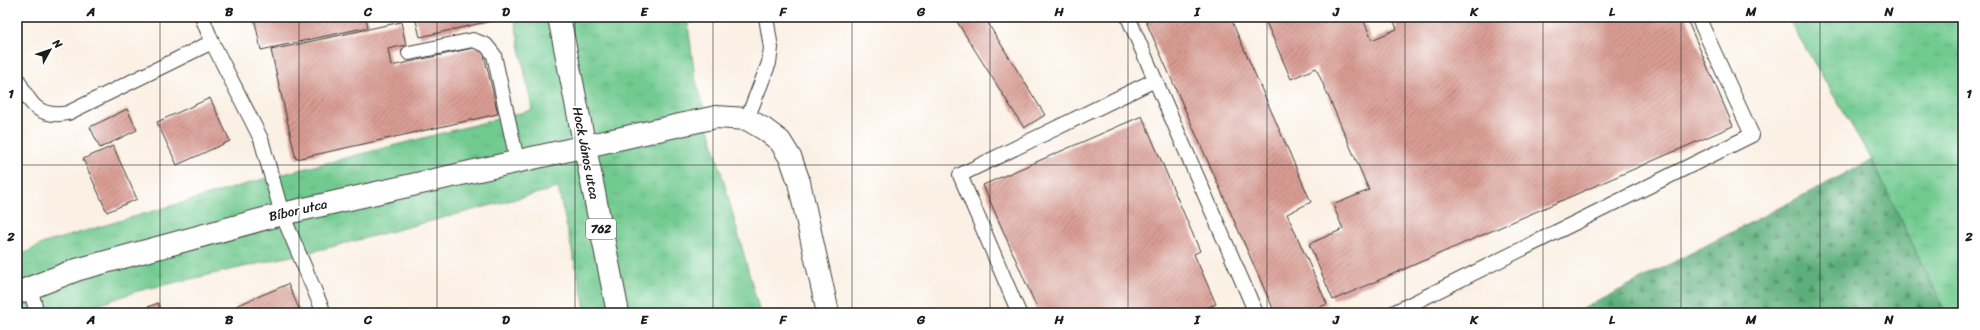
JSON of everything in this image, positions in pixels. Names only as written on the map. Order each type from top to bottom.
[{"type":"street","name":"Hock János utca","points":[[558,17],[618,313]]},
{"type":"street","name":"Bíbor utca","points":[[23,291],[89,266],[282,214],[517,160],[716,117],[747,119]]},
{"type":"street","points":[[747,119],[780,141],[791,159],[799,182],[828,313]]},
{"type":"lane","points":[[202,17],[212,42],[261,139],[282,214],[324,313]]},
{"type":"lane","points":[[747,119],[769,64],[771,48],[766,17]]},
{"type":"lane","points":[[1128,17],[1256,313]]},
{"type":"lane","points":[[1393,313],[1752,135],[1698,17]]},
{"type":"lane","points":[[409,53],[473,40],[486,45],[494,55],[517,160]]},
{"type":"lane","points":[[17,78],[34,107],[43,112],[59,115],[68,113],[212,42]]},
{"type":"lane","points":[[1019,313],[960,175],[1156,80]]},
{"type":"lane","points":[[23,291],[37,313]]},
{"type":"green space","points":[[514,17],[687,17],[695,77],[760,313],[586,313],[558,188],[327,248],[138,291],[75,313],[17,313],[17,257],[44,243],[260,180],[532,110]]},
{"type":"green space","points":[[1787,17],[1963,17],[1963,313],[1575,313],[1872,160]]},
{"type":"green space","points":[[1872,160],[1946,313],[1575,313]]},
{"type":"building","points":[[254,17],[366,17],[368,27],[261,50]]},
{"type":"building","points":[[415,17],[504,17],[504,18],[420,37]]},
{"type":"building","points":[[954,17],[984,17],[1045,115],[1024,128]]},
{"type":"building","points":[[1144,17],[1230,17],[1311,202],[1287,214],[1327,304],[1306,313],[1275,313]]},
{"type":"building","points":[[1264,17],[1362,17],[1372,40],[1397,29],[1392,17],[1686,17],[1733,126],[1333,300],[1309,244],[1343,229],[1333,205],[1369,190],[1316,68],[1291,79]]},
{"type":"building","points":[[401,22],[406,45],[388,49],[391,66],[482,46],[498,114],[296,159],[271,50]]},
{"type":"building","points":[[210,98],[230,141],[177,165],[157,122]]},
{"type":"building","points":[[127,109],[137,130],[100,148],[90,127]]},
{"type":"building","points":[[1142,116],[1200,251],[1194,254],[1216,304],[1201,310],[1202,313],[1039,313],[983,185]]},
{"type":"building","points":[[113,146],[137,199],[107,212],[83,159]]},
{"type":"building","points":[[288,284],[301,313],[239,313],[236,306]]},
{"type":"building","points":[[158,303],[162,313],[134,313]]}]
